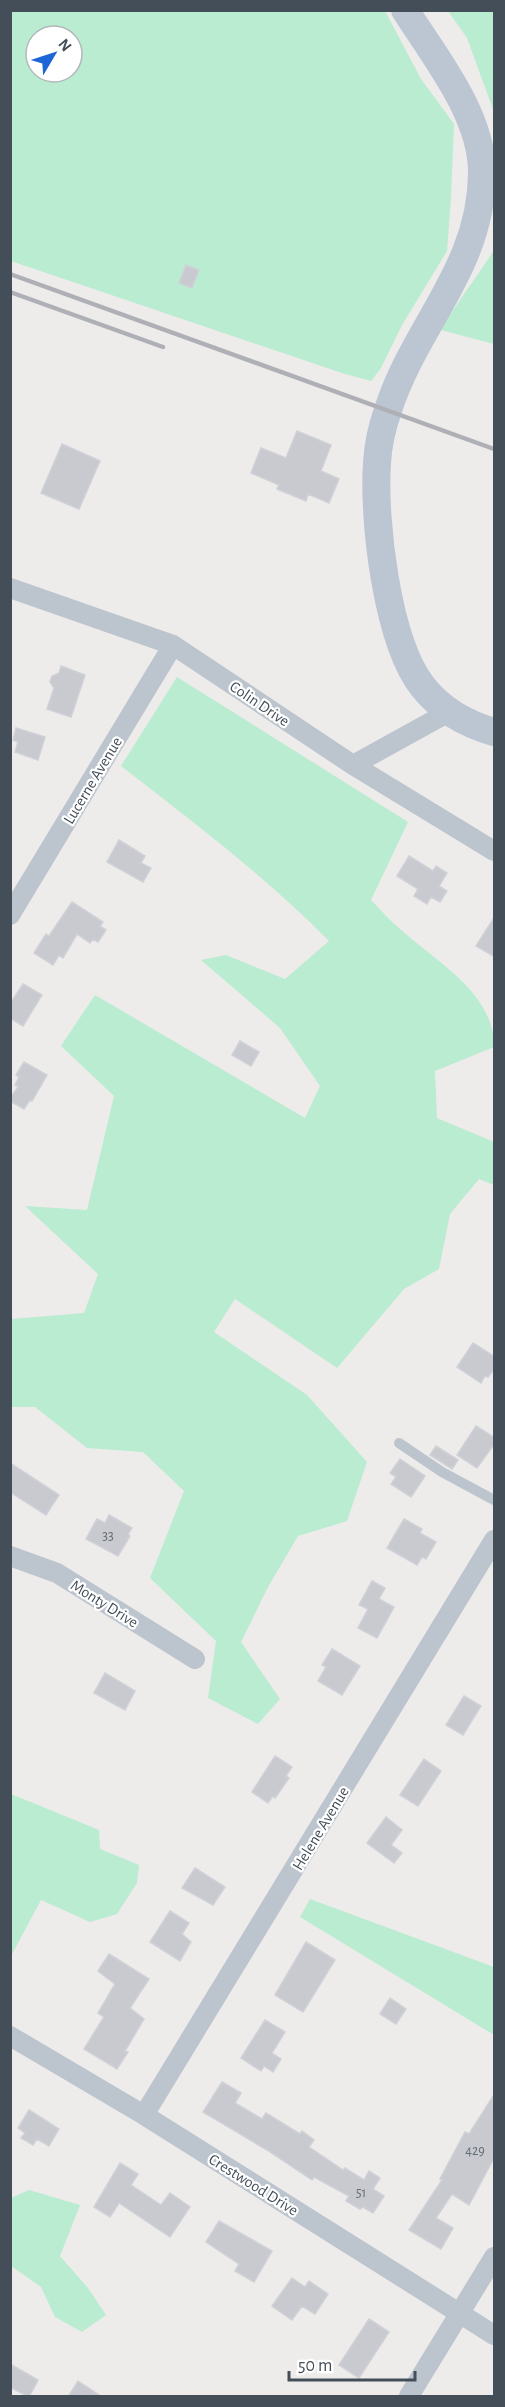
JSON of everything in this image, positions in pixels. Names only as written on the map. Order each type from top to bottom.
[{"type":"main road","points":[[405,10],[466,106],[474,130],[482,170],[480,202],[474,234],[447,294],[423,333],[394,391],[379,443],[377,466],[380,531],[398,636],[414,674],[431,697],[449,712],[471,724],[495,732]]},
{"type":"street","name":"Colin Drive","points":[[10,588],[173,645],[353,765],[495,851]]},
{"type":"street","name":"Lucerne Avenue","points":[[10,915],[173,645]]},
{"type":"street","points":[[353,765],[449,712]]},
{"type":"street","name":"Helene Avenue","points":[[144,2115],[495,1540]]},
{"type":"street","name":"Monty Drive","points":[[10,1556],[57,1573],[195,1659]]},
{"type":"street","name":"Crestwood Drive","points":[[10,2036],[144,2115],[495,2335]]},
{"type":"street","points":[[409,2397],[495,2257]]},
{"type":"lane","points":[[399,1443],[442,1472],[495,1500]]},
{"type":"green space","points":[[10,11],[385,11],[421,79],[454,124],[447,251],[402,325],[381,368],[371,381],[11,261]]},
{"type":"green space","points":[[448,11],[494,11],[494,112],[467,38]]},
{"type":"green space","points":[[494,250],[494,344],[441,330],[454,309]]},
{"type":"green space","points":[[177,677],[408,822],[371,900],[396,926],[445,966],[474,994],[485,1010],[492,1028],[494,1047],[435,1071],[437,1118],[494,1142],[494,1185],[479,1179],[450,1214],[439,1269],[404,1289],[337,1368],[235,1299],[214,1332],[307,1395],[367,1462],[347,1521],[298,1536],[268,1587],[241,1642],[280,1699],[258,1724],[208,1698],[216,1641],[150,1578],[184,1491],[143,1452],[87,1448],[35,1407],[11,1407],[11,1319],[84,1313],[98,1274],[25,1206],[87,1210],[114,1096],[61,1046],[95,995],[305,1118],[320,1086],[280,1028],[201,960],[226,955],[285,979],[329,941],[254,872],[121,766]]},
{"type":"green space","points":[[11,1794],[99,1830],[100,1849],[139,1865],[137,1883],[117,1914],[90,1922],[41,1900],[11,1956]]},
{"type":"green space","points":[[310,1899],[494,1967],[494,2035],[300,1917]]},
{"type":"green space","points":[[29,2190],[80,2205],[60,2256],[88,2288],[106,2315],[82,2332],[55,2317],[41,2287],[11,2266],[11,2198]]},
{"type":"building","points":[[186,265],[199,270],[192,288],[179,283]]},
{"type":"building","points":[[297,431],[331,445],[321,471],[339,479],[329,503],[308,494],[306,501],[277,489],[279,485],[251,473],[261,448],[286,458]]},
{"type":"building","points":[[62,444],[100,461],[79,509],[41,493]]},
{"type":"building","points":[[61,666],[85,675],[71,717],[47,709],[54,688],[50,682],[52,676],[59,673]]},
{"type":"building","points":[[16,728],[45,737],[38,760],[15,752],[18,742],[13,740]]},
{"type":"building","points":[[119,840],[145,856],[141,863],[151,868],[143,882],[107,862]]},
{"type":"building","points":[[409,856],[433,871],[436,866],[447,873],[439,886],[447,891],[440,902],[431,897],[427,904],[414,896],[418,889],[397,876]]},
{"type":"building","points":[[72,902],[103,922],[100,926],[106,930],[98,942],[93,939],[90,943],[77,934],[63,958],[59,955],[53,965],[34,953],[46,934],[49,936]]},
{"type":"building","points":[[495,916],[495,957],[476,946]]},
{"type":"building","points":[[23,984],[42,995],[23,1026],[10,1018],[10,1004]]},
{"type":"building","points":[[240,1041],[259,1052],[251,1066],[232,1055]]},
{"type":"building","points":[[24,1062],[47,1075],[32,1101],[30,1100],[24,1109],[10,1101],[10,1098],[18,1087],[15,1085],[19,1077],[16,1075]]},
{"type":"building","points":[[473,1343],[495,1357],[495,1368],[488,1377],[485,1376],[481,1383],[457,1367]]},
{"type":"building","points":[[476,1426],[495,1438],[495,1443],[477,1468],[457,1455]]},
{"type":"building","points":[[436,1446],[458,1460],[452,1469],[430,1455]]},
{"type":"building","points":[[400,1459],[425,1476],[411,1497],[391,1484],[396,1477],[390,1473]]},
{"type":"building","points":[[10,1463],[59,1495],[46,1515],[10,1492]]},
{"type":"building","points":[[109,1515],[132,1528],[118,1556],[86,1539],[97,1519],[105,1523]]},
{"type":"building","points":[[404,1519],[422,1529],[420,1533],[436,1542],[426,1559],[422,1557],[417,1565],[387,1548]]},
{"type":"building","points":[[372,1581],[385,1588],[379,1599],[394,1607],[377,1638],[358,1628],[368,1609],[359,1605]]},
{"type":"building","points":[[332,1649],[360,1666],[342,1695],[318,1681],[326,1667],[322,1665]]},
{"type":"building","points":[[105,1673],[135,1691],[125,1710],[94,1693]]},
{"type":"building","points":[[464,1696],[481,1706],[463,1735],[446,1725]]},
{"type":"building","points":[[275,1756],[292,1767],[286,1776],[289,1778],[275,1798],[273,1796],[268,1803],[252,1792]]},
{"type":"building","points":[[424,1759],[441,1771],[418,1806],[400,1795]]},
{"type":"building","points":[[386,1817],[402,1830],[391,1845],[402,1853],[394,1863],[367,1843]]},
{"type":"building","points":[[195,1868],[225,1887],[213,1905],[182,1888]]},
{"type":"building","points":[[170,1911],[189,1923],[182,1934],[191,1942],[180,1961],[150,1942]]},
{"type":"building","points":[[306,1942],[335,1960],[303,2012],[275,1995]]},
{"type":"building","points":[[109,1954],[149,1979],[130,2008],[144,2019],[117,2069],[84,2049],[104,2017],[98,2013],[115,1984],[98,1971]]},
{"type":"building","points":[[390,1998],[406,2009],[396,2024],[380,2014]]},
{"type":"building","points":[[265,2020],[285,2032],[272,2053],[281,2059],[273,2072],[264,2066],[261,2071],[241,2058]]},
{"type":"building","points":[[222,2082],[241,2093],[235,2103],[262,2119],[266,2113],[300,2134],[302,2131],[314,2140],[309,2147],[343,2170],[345,2168],[364,2180],[369,2171],[380,2178],[373,2189],[384,2196],[373,2213],[346,2201],[349,2196],[314,2177],[312,2180],[203,2112]]},
{"type":"building","points":[[495,2093],[495,2156],[469,2205],[452,2194],[436,2218],[453,2228],[441,2249],[409,2230],[442,2180],[440,2179],[465,2132],[469,2134]]},
{"type":"building","points":[[29,2110],[59,2129],[49,2146],[37,2139],[33,2145],[21,2138],[25,2133],[18,2128]]},
{"type":"building","points":[[120,2163],[138,2174],[131,2185],[161,2205],[170,2193],[190,2207],[170,2237],[119,2203],[110,2217],[94,2207]]},
{"type":"building","points":[[219,2221],[272,2251],[254,2282],[235,2271],[239,2264],[206,2242]]},
{"type":"building","points":[[292,2278],[305,2287],[309,2281],[328,2294],[315,2314],[302,2306],[292,2320],[272,2306]]},
{"type":"building","points":[[369,2319],[389,2332],[359,2378],[339,2365]]},
{"type":"building","points":[[10,2364],[38,2380],[29,2397],[10,2387]]},
{"type":"building","points":[[78,2381],[102,2397],[68,2397]]},
{"type":"railway","points":[[10,274],[494,449]]},
{"type":"railway","points":[[10,292],[163,347]]}]
